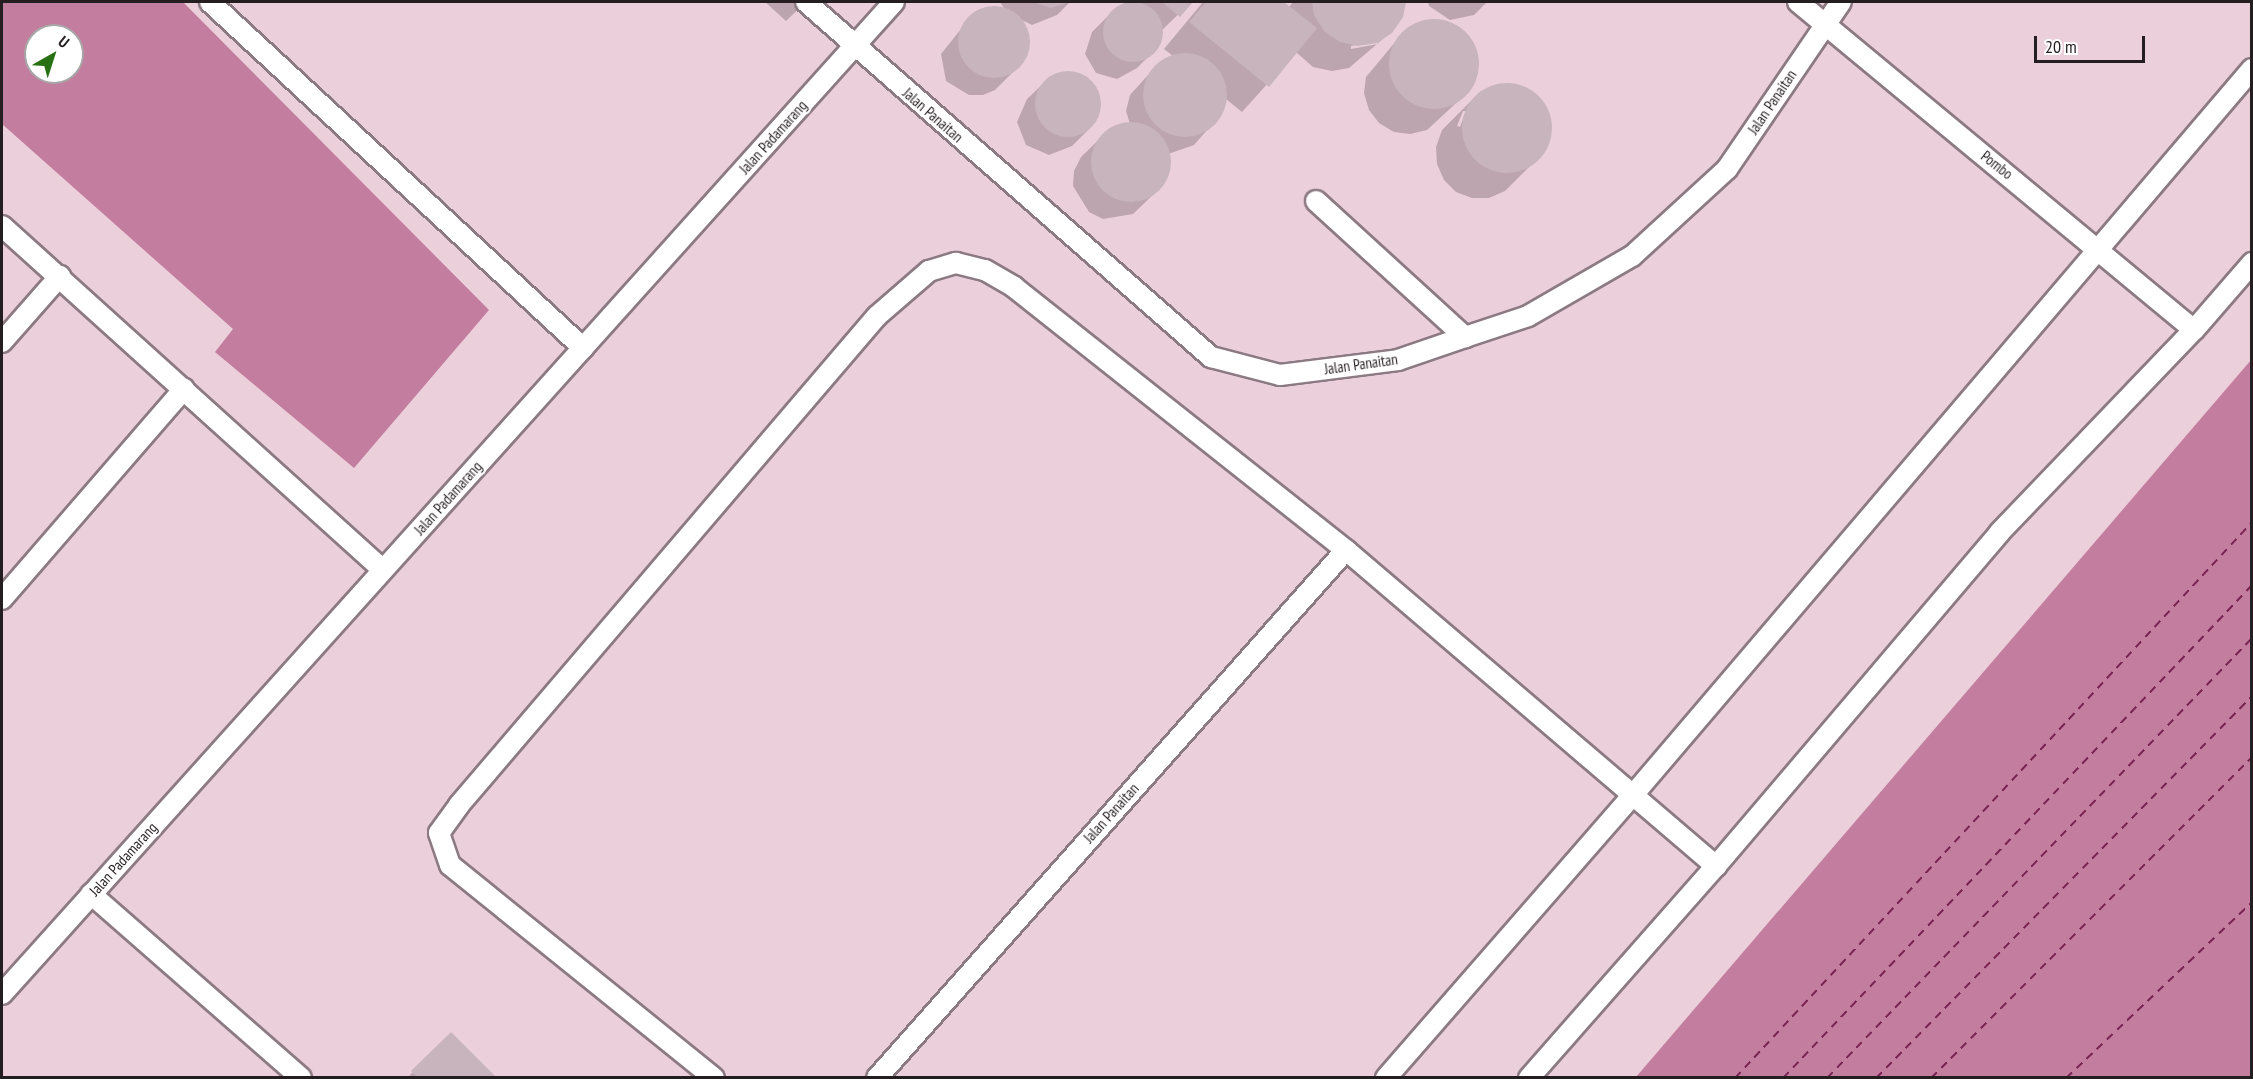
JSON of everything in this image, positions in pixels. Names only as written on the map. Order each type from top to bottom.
[{"type":"lane","points":[[210,2],[583,348]]},
{"type":"lane","name":"Jalan Panaitan","points":[[806,2],[854,47],[1211,357],[1280,375],[1398,360],[1528,316],[1632,256],[1727,169],[1840,2]]},
{"type":"lane","name":"Jalan Padamarang","points":[[2,994],[894,2]]},
{"type":"lane","name":"Pombo","points":[[1798,2],[1825,22],[1923,107],[2194,330]]},
{"type":"lane","points":[[1386,1077],[1633,795],[2252,69]]},
{"type":"lane","points":[[1316,201],[1465,337]]},
{"type":"lane","points":[[2,226],[383,570]]},
{"type":"lane","points":[[714,1077],[450,865],[439,833],[466,796],[877,316],[929,271],[956,263],[985,270],[1004,282],[1346,550],[1716,866]]},
{"type":"lane","points":[[1529,1077],[1716,866],[1999,533],[2194,330],[2252,263]]},
{"type":"lane","points":[[2,342],[60,276]]},
{"type":"lane","points":[[2,599],[184,389]]},
{"type":"lane","name":"Jalan Panaitan","points":[[877,1077],[1346,550]]},
{"type":"lane","points":[[91,894],[301,1077]]},
{"type":"shaded area","points":[[2,2],[183,2],[489,310],[354,468],[215,352],[233,329],[2,124]]},
{"type":"shaded area","points":[[183,2],[2251,2],[2251,360],[1636,1077],[2,1077],[2,124],[234,329],[215,352],[488,310]]},
{"type":"shaded area","points":[[2251,360],[2251,1077],[1636,1077]]},
{"type":"building","points":[[1033,2],[1070,2],[1051,8]]},
{"type":"building","points":[[1133,2],[1150,7],[1158,15],[1163,32],[1158,49],[1150,57],[1133,62],[1116,57],[1108,49],[1103,32],[1108,15],[1116,7]]},
{"type":"building","points":[[1162,2],[1193,2],[1180,17]]},
{"type":"building","points":[[1206,2],[1284,2],[1317,28],[1269,87],[1189,22]]},
{"type":"building","points":[[1312,2],[1406,2],[1403,17],[1392,33],[1377,43],[1358,46],[1340,42],[1324,31],[1314,15]]},
{"type":"building","points":[[994,6],[1008,9],[1020,16],[1027,28],[1030,42],[1027,56],[1020,68],[1008,75],[994,78],[980,75],[968,68],[961,56],[958,42],[961,28],[968,16],[980,9]]},
{"type":"building","points":[[1434,19],[1451,23],[1466,32],[1475,47],[1479,64],[1475,81],[1466,96],[1451,105],[1434,109],[1417,105],[1402,96],[1393,81],[1389,64],[1393,47],[1402,32],[1417,23]]},
{"type":"building","points":[[1185,53],[1201,56],[1215,65],[1224,79],[1227,95],[1224,111],[1215,125],[1201,134],[1185,137],[1169,134],[1155,125],[1146,111],[1143,95],[1146,79],[1155,65],[1169,56]]},
{"type":"building","points":[[1061,71],[1075,71],[1087,76],[1096,85],[1101,104],[1099,117],[1092,128],[1075,137],[1061,137],[1049,132],[1040,123],[1035,111],[1035,97],[1040,85],[1049,76]]},
{"type":"building","points":[[1507,83],[1524,86],[1539,96],[1549,111],[1552,128],[1549,145],[1539,160],[1524,170],[1507,173],[1490,170],[1475,160],[1465,145],[1462,128],[1465,111],[1475,96],[1490,86]]},
{"type":"building","points":[[1131,122],[1146,125],[1159,134],[1168,147],[1171,162],[1168,177],[1159,190],[1146,199],[1131,202],[1116,199],[1103,190],[1094,177],[1091,162],[1094,147],[1103,134],[1116,125]]},
{"type":"building","points":[[451,1032],[497,1078],[418,1078],[411,1071]]},
{"type":"ferry route","points":[[1735,1078],[2252,522]]},
{"type":"ferry route","points":[[1783,1078],[2252,585]]},
{"type":"ferry route","points":[[1827,1078],[2252,638]]},
{"type":"ferry route","points":[[1876,1078],[2252,696]]},
{"type":"ferry route","points":[[1931,1078],[2252,757]]},
{"type":"ferry route","points":[[2066,1078],[2252,902]]}]
